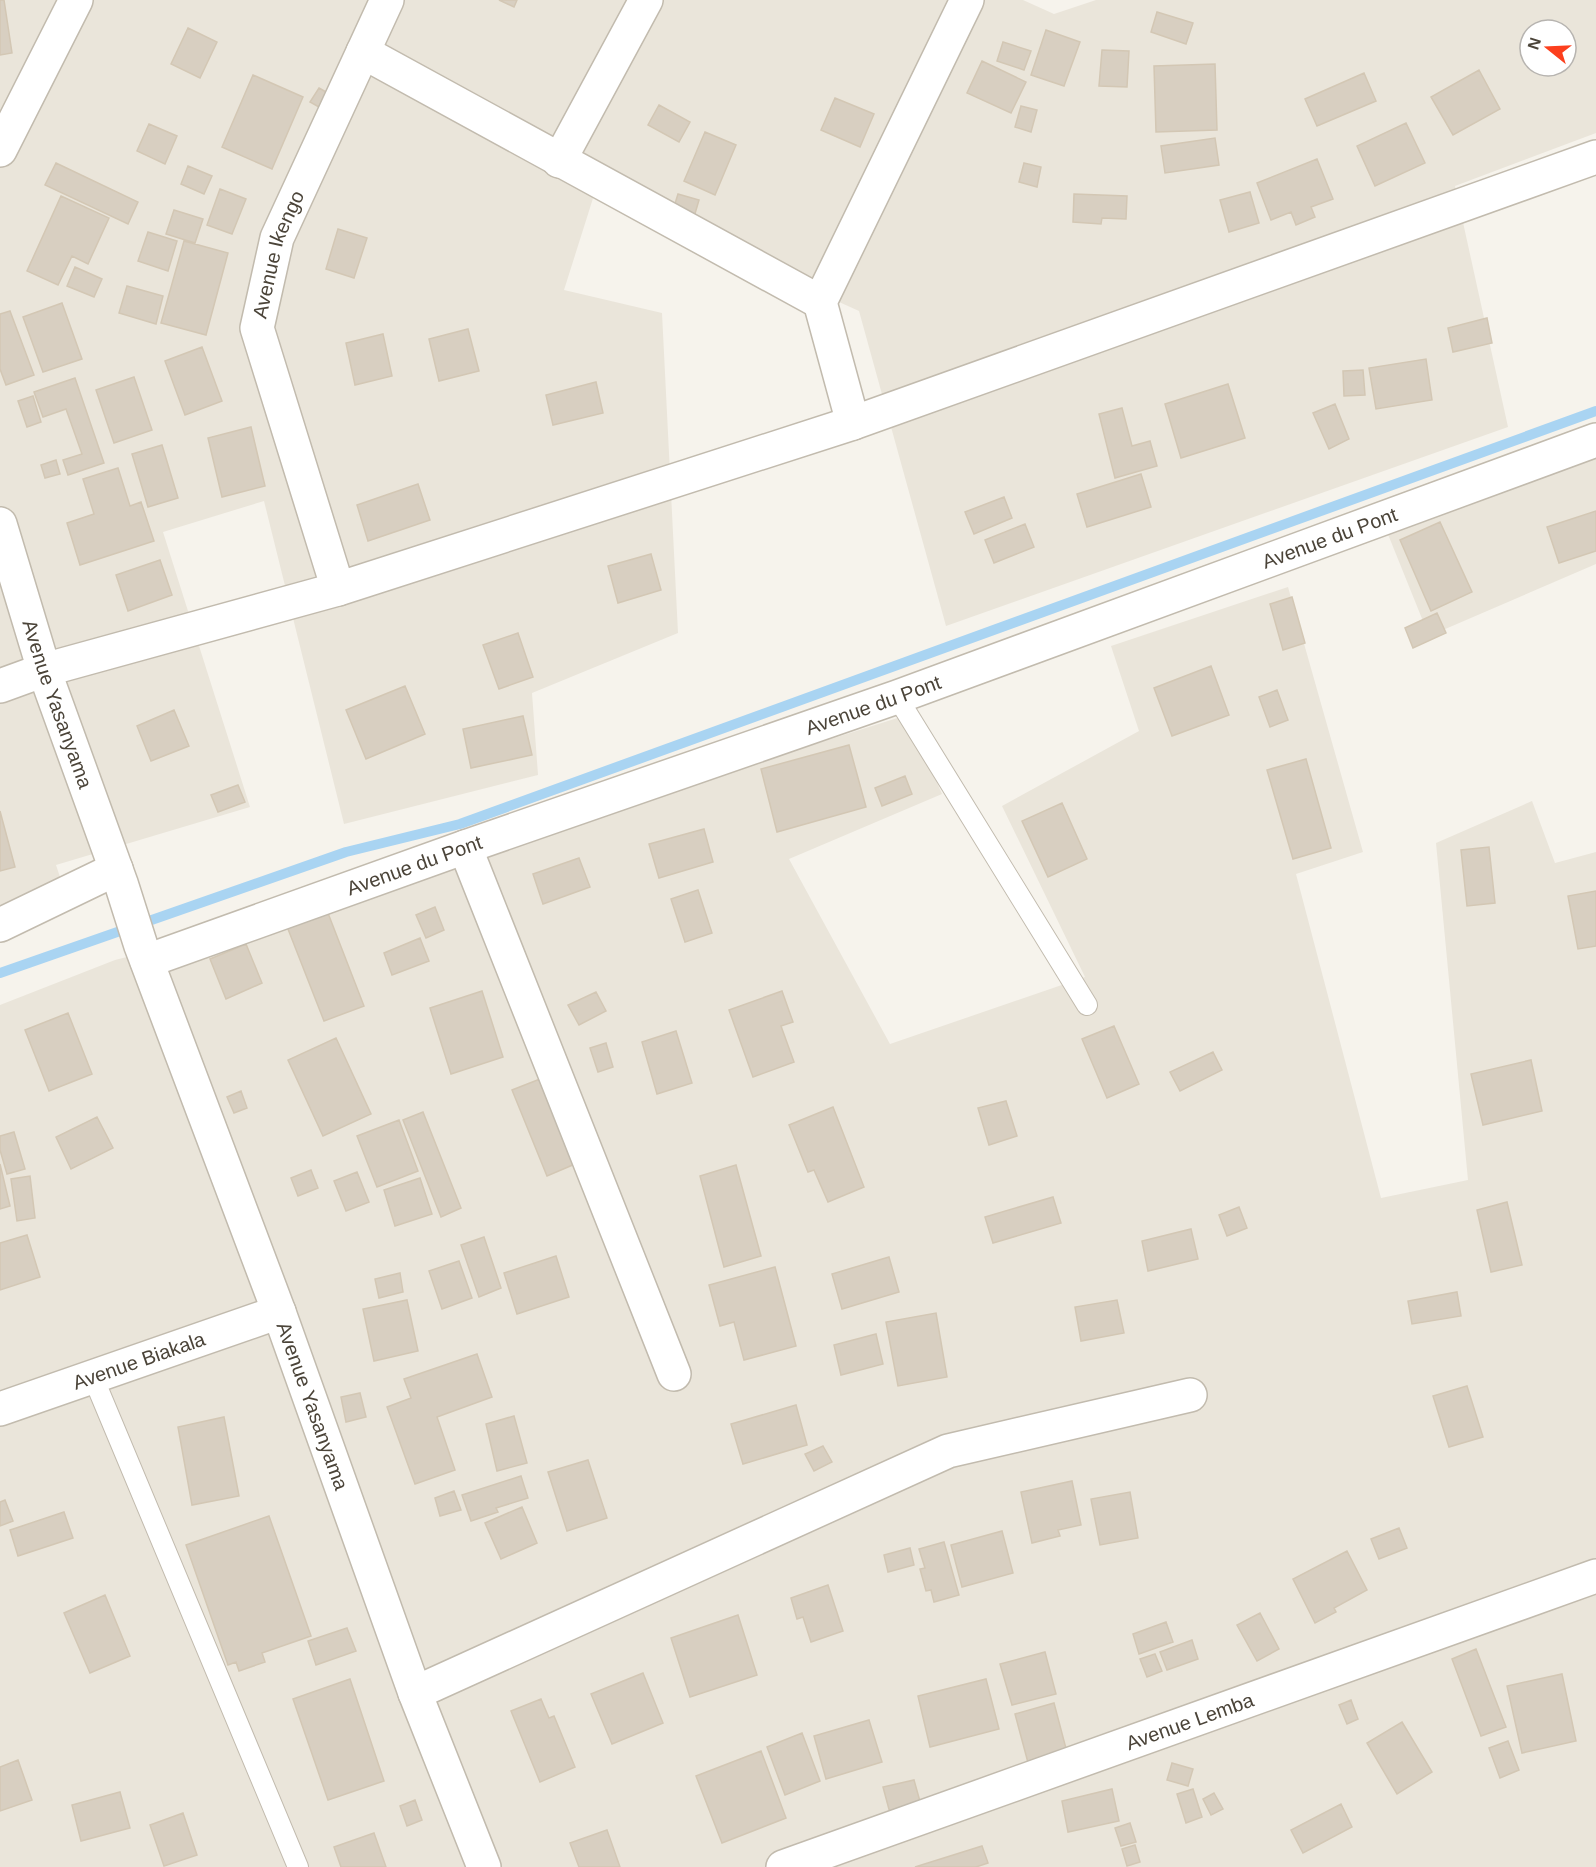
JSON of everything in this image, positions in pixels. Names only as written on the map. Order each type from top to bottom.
[{"type":"street","points":[[0,150],[76,0]]},
{"type":"street","name":"Avenue Ikengo","points":[[338,589],[257,328],[277,238],[387,0]]},
{"type":"street","points":[[559,161],[646,0]]},
{"type":"street","points":[[854,423],[820,302],[967,0]]},
{"type":"street","points":[[363,52],[820,302]]},
{"type":"street","points":[[0,686],[44,670],[338,589],[854,423],[1596,157]]},
{"type":"street","name":"Avenue du Pont","points":[[144,953],[465,847],[897,697],[1595,442]]},
{"type":"street","name":"Avenue Yasanyama","points":[[0,524],[44,670],[144,953],[279,1312],[415,1693],[484,1867]]},
{"type":"street","points":[[465,847],[674,1374]]},
{"type":"street","points":[[0,925],[118,876]]},
{"type":"street","name":"Avenue Biakala","points":[[0,1409],[279,1312]]},
{"type":"street","points":[[415,1693],[948,1451],[1190,1395]]},
{"type":"street","name":"Avenue Lemba","points":[[783,1867],[1596,1576]]},
{"type":"lane","points":[[897,697],[1087,1005]]},
{"type":"lane","points":[[93,1377],[298,1867]]},
{"type":"shaded area","points":[[0,0],[1023,0],[1054,14],[1096,0],[1596,0],[1596,133],[1455,186],[1508,427],[946,626],[859,311],[595,192],[564,290],[662,313],[678,633],[532,693],[538,775],[344,824],[264,501],[163,532],[250,807],[56,865],[63,886],[0,913]]},
{"type":"shaded area","points":[[1596,434],[1596,564],[1429,636],[1381,517]]},
{"type":"shaded area","points":[[1288,587],[1363,852],[1296,874],[1381,1198],[1468,1180],[1436,843],[1532,801],[1555,863],[1596,852],[1596,1867],[0,1867],[0,1005],[115,960],[186,942],[907,715],[942,794],[789,859],[890,1044],[1085,977],[1002,806],[1139,731],[1111,646]]},
{"type":"building","points":[[0,0],[4,0],[12,53],[0,55]]},
{"type":"building","points":[[499,0],[517,0],[514,7]]},
{"type":"building","points":[[1157,12],[1193,23],[1186,44],[1151,32]]},
{"type":"building","points":[[188,28],[217,42],[200,78],[171,64]]},
{"type":"building","points":[[1046,30],[1080,42],[1064,86],[1031,75]]},
{"type":"building","points":[[1003,42],[1031,51],[1024,70],[997,61]]},
{"type":"building","points":[[1102,50],[1129,51],[1127,87],[1099,86]]},
{"type":"building","points":[[982,61],[1026,82],[1011,113],[967,93]]},
{"type":"building","points":[[1215,64],[1217,130],[1156,132],[1154,66]]},
{"type":"building","points":[[1479,70],[1500,109],[1453,135],[1431,97]]},
{"type":"building","points":[[1364,73],[1376,101],[1317,126],[1305,99]]},
{"type":"building","points":[[253,75],[303,97],[272,169],[222,147]]},
{"type":"building","points":[[319,88],[335,97],[326,111],[310,102]]},
{"type":"building","points":[[835,98],[874,114],[860,147],[821,130]]},
{"type":"building","points":[[659,105],[690,122],[679,142],[648,125]]},
{"type":"building","points":[[1021,106],[1037,110],[1031,132],[1015,127]]},
{"type":"building","points":[[1406,123],[1425,163],[1375,186],[1357,146]]},
{"type":"building","points":[[149,124],[177,136],[165,164],[137,151]]},
{"type":"building","points":[[705,132],[736,145],[715,195],[684,181]]},
{"type":"building","points":[[1215,138],[1219,165],[1165,173],[1161,146]]},
{"type":"building","points":[[1317,159],[1333,199],[1311,207],[1315,217],[1296,225],[1291,212],[1271,220],[1257,183]]},
{"type":"building","points":[[56,163],[138,202],[128,224],[45,185]]},
{"type":"building","points":[[1024,163],[1041,167],[1037,187],[1019,182]]},
{"type":"building","points":[[188,166],[212,176],[204,194],[181,184]]},
{"type":"building","points":[[220,189],[246,199],[232,234],[207,225]]},
{"type":"building","points":[[1250,192],[1259,223],[1229,232],[1220,200]]},
{"type":"building","points":[[678,194],[699,200],[694,217],[673,210]]},
{"type":"building","points":[[1074,194],[1127,196],[1126,219],[1102,218],[1101,224],[1073,222]]},
{"type":"building","points":[[61,196],[109,218],[88,264],[72,256],[58,285],[27,271]]},
{"type":"building","points":[[174,210],[203,219],[195,243],[166,234]]},
{"type":"building","points":[[338,229],[367,238],[354,278],[326,269]]},
{"type":"building","points":[[148,232],[177,241],[168,271],[138,261]]},
{"type":"building","points":[[184,241],[228,253],[206,335],[161,323]]},
{"type":"building","points":[[75,267],[102,279],[94,297],[67,286]]},
{"type":"building","points":[[127,286],[163,296],[156,324],[119,313]]},
{"type":"building","points":[[62,303],[82,359],[43,372],[23,317]]},
{"type":"building","points":[[10,311],[34,375],[6,385],[0,369],[0,314]]},
{"type":"building","points":[[1487,318],[1492,343],[1453,352],[1448,328]]},
{"type":"building","points":[[468,329],[479,371],[439,381],[429,339]]},
{"type":"building","points":[[383,334],[392,376],[355,385],[346,343]]},
{"type":"building","points":[[202,347],[222,401],[185,415],[165,361]]},
{"type":"building","points":[[1426,359],[1432,400],[1376,409],[1369,368]]},
{"type":"building","points":[[1363,370],[1365,395],[1344,396],[1343,371]]},
{"type":"building","points":[[134,377],[152,430],[114,443],[96,390]]},
{"type":"building","points":[[75,378],[104,463],[68,475],[63,460],[82,454],[66,409],[43,417],[34,392]]},
{"type":"building","points":[[596,382],[603,413],[553,425],[546,395]]},
{"type":"building","points":[[1228,384],[1245,438],[1181,458],[1165,404]]},
{"type":"building","points":[[33,396],[41,422],[27,427],[18,401]]},
{"type":"building","points":[[1335,404],[1349,439],[1329,449],[1313,413]]},
{"type":"building","points":[[1122,408],[1132,446],[1150,441],[1157,466],[1115,478],[1099,414]]},
{"type":"building","points":[[251,427],[265,486],[222,497],[208,438]]},
{"type":"building","points":[[162,445],[178,498],[148,507],[132,454]]},
{"type":"building","points":[[56,460],[60,474],[45,478],[41,465]]},
{"type":"building","points":[[118,468],[130,506],[141,502],[154,541],[80,565],[67,523],[94,514],[83,479]]},
{"type":"building","points":[[1141,474],[1151,507],[1087,527],[1077,494]]},
{"type":"building","points":[[418,484],[430,520],[368,541],[357,505]]},
{"type":"building","points":[[1004,497],[1012,518],[974,534],[965,512]]},
{"type":"building","points":[[1596,511],[1596,551],[1559,563],[1547,527]]},
{"type":"building","points":[[1440,522],[1472,592],[1431,611],[1400,540]]},
{"type":"building","points":[[1025,524],[1034,547],[994,563],[985,540]]},
{"type":"building","points":[[651,554],[661,590],[618,603],[608,566]]},
{"type":"building","points":[[160,560],[172,595],[128,611],[116,575]]},
{"type":"building","points":[[1292,597],[1305,643],[1283,650],[1270,604]]},
{"type":"building","points":[[1437,613],[1446,633],[1413,648],[1405,628]]},
{"type":"building","points":[[518,633],[533,677],[499,689],[483,645]]},
{"type":"building","points":[[1211,666],[1229,715],[1172,736],[1154,688]]},
{"type":"building","points":[[405,686],[425,734],[366,759],[346,710]]},
{"type":"building","points":[[1277,690],[1288,720],[1270,727],[1259,697]]},
{"type":"building","points":[[174,710],[189,746],[151,761],[137,726]]},
{"type":"building","points":[[523,716],[532,755],[471,768],[463,729]]},
{"type":"building","points":[[849,745],[866,807],[777,832],[761,769]]},
{"type":"building","points":[[1306,759],[1331,848],[1293,859],[1267,770]]},
{"type":"building","points":[[905,776],[912,794],[882,806],[875,788]]},
{"type":"building","points":[[238,785],[245,802],[218,812],[211,795]]},
{"type":"building","points":[[1062,803],[1087,859],[1048,877],[1022,821]]},
{"type":"building","points":[[0,811],[15,867],[0,871]]},
{"type":"building","points":[[704,829],[713,862],[659,878],[649,844]]},
{"type":"building","points":[[1489,847],[1495,903],[1467,906],[1461,850]]},
{"type":"building","points":[[579,858],[590,887],[543,904],[533,874]]},
{"type":"building","points":[[698,890],[712,933],[685,942],[671,899]]},
{"type":"building","points":[[1596,891],[1596,946],[1578,949],[1568,896]]},
{"type":"building","points":[[435,907],[444,930],[426,938],[416,915]]},
{"type":"building","points":[[326,908],[364,1006],[324,1021],[286,924]]},
{"type":"building","points":[[420,938],[429,961],[392,975],[384,953]]},
{"type":"building","points":[[246,944],[262,983],[226,999],[210,959]]},
{"type":"building","points":[[482,991],[503,1057],[451,1074],[430,1008]]},
{"type":"building","points":[[782,991],[793,1022],[781,1026],[794,1062],[753,1077],[729,1010]]},
{"type":"building","points":[[596,992],[606,1011],[579,1025],[568,1005]]},
{"type":"building","points":[[68,1013],[92,1074],[49,1091],[25,1030]]},
{"type":"building","points":[[1114,1026],[1139,1084],[1107,1098],[1082,1039]]},
{"type":"building","points":[[676,1031],[692,1083],[657,1094],[642,1042]]},
{"type":"building","points":[[336,1038],[371,1114],[323,1136],[288,1060]]},
{"type":"building","points":[[606,1043],[613,1067],[598,1072],[590,1048]]},
{"type":"building","points":[[1213,1052],[1222,1070],[1180,1091],[1170,1072]]},
{"type":"building","points":[[1531,1060],[1542,1111],[1483,1125],[1471,1074]]},
{"type":"building","points":[[540,1079],[575,1164],[547,1176],[512,1090]]},
{"type":"building","points":[[241,1091],[247,1108],[234,1113],[227,1097]]},
{"type":"building","points":[[1006,1101],[1017,1136],[989,1145],[978,1108]]},
{"type":"building","points":[[833,1107],[864,1187],[828,1202],[814,1170],[808,1172],[789,1125]]},
{"type":"building","points":[[423,1112],[461,1208],[441,1217],[403,1120]]},
{"type":"building","points":[[97,1117],[113,1148],[71,1169],[56,1137]]},
{"type":"building","points":[[399,1120],[418,1171],[377,1187],[357,1136]]},
{"type":"building","points":[[14,1132],[25,1169],[7,1174],[0,1150],[0,1136]]},
{"type":"building","points":[[0,1164],[10,1206],[0,1209]]},
{"type":"building","points":[[736,1165],[761,1256],[724,1267],[700,1176]]},
{"type":"building","points":[[311,1170],[318,1188],[298,1196],[291,1178]]},
{"type":"building","points":[[357,1172],[369,1202],[346,1211],[334,1181]]},
{"type":"building","points":[[30,1176],[35,1218],[17,1221],[11,1179]]},
{"type":"building","points":[[420,1178],[432,1214],[395,1226],[384,1190]]},
{"type":"building","points":[[1053,1197],[1061,1223],[993,1243],[985,1217]]},
{"type":"building","points":[[1507,1202],[1522,1265],[1491,1272],[1477,1210]]},
{"type":"building","points":[[1239,1207],[1247,1228],[1227,1236],[1219,1215]]},
{"type":"building","points":[[1191,1229],[1198,1259],[1148,1271],[1142,1241]]},
{"type":"building","points":[[27,1235],[40,1277],[0,1290],[0,1243]]},
{"type":"building","points":[[484,1237],[501,1288],[479,1297],[461,1245]]},
{"type":"building","points":[[556,1256],[569,1297],[517,1314],[504,1273]]},
{"type":"building","points":[[889,1257],[899,1292],[842,1309],[832,1274]]},
{"type":"building","points":[[459,1261],[472,1298],[442,1309],[429,1271]]},
{"type":"building","points":[[775,1267],[796,1346],[744,1360],[734,1322],[720,1326],[709,1285]]},
{"type":"building","points":[[400,1273],[403,1292],[379,1298],[375,1279]]},
{"type":"building","points":[[1457,1292],[1461,1316],[1412,1324],[1408,1301]]},
{"type":"building","points":[[407,1300],[418,1351],[374,1361],[363,1309]]},
{"type":"building","points":[[1117,1300],[1124,1333],[1081,1341],[1075,1307]]},
{"type":"building","points":[[936,1313],[947,1377],[898,1386],[886,1322]]},
{"type":"building","points":[[876,1334],[883,1364],[841,1375],[834,1345]]},
{"type":"building","points":[[477,1354],[492,1397],[437,1417],[455,1470],[415,1484],[387,1407],[411,1398],[404,1379]]},
{"type":"building","points":[[1467,1386],[1483,1437],[1449,1447],[1433,1396]]},
{"type":"building","points":[[360,1393],[366,1417],[346,1422],[341,1397]]},
{"type":"building","points":[[796,1405],[807,1445],[743,1464],[731,1424]]},
{"type":"building","points":[[514,1416],[527,1463],[497,1471],[486,1424]]},
{"type":"building","points":[[224,1417],[239,1496],[192,1505],[178,1427]]},
{"type":"building","points":[[823,1446],[832,1462],[814,1471],[805,1454]]},
{"type":"building","points":[[588,1460],[607,1518],[567,1531],[548,1472]]},
{"type":"building","points":[[521,1476],[528,1498],[496,1508],[498,1512],[471,1521],[462,1495]]},
{"type":"building","points":[[1072,1481],[1081,1525],[1058,1530],[1060,1536],[1032,1543],[1021,1492]]},
{"type":"building","points":[[454,1491],[461,1510],[440,1516],[435,1498]]},
{"type":"building","points":[[1130,1492],[1138,1538],[1100,1545],[1091,1499]]},
{"type":"building","points":[[5,1500],[13,1521],[0,1526],[0,1502]]},
{"type":"building","points":[[522,1507],[537,1543],[501,1559],[485,1523]]},
{"type":"building","points":[[64,1512],[73,1538],[18,1556],[10,1530]]},
{"type":"building","points":[[269,1516],[311,1636],[262,1653],[265,1662],[239,1671],[236,1662],[228,1665],[186,1545]]},
{"type":"building","points":[[1399,1528],[1407,1548],[1379,1559],[1371,1539]]},
{"type":"building","points":[[1002,1531],[1013,1573],[962,1587],[951,1545]]},
{"type":"building","points":[[944,1542],[959,1595],[934,1602],[931,1590],[926,1591],[920,1569],[925,1568],[919,1549]]},
{"type":"building","points":[[910,1548],[914,1565],[888,1572],[884,1555]]},
{"type":"building","points":[[1347,1551],[1367,1590],[1334,1608],[1336,1612],[1315,1623],[1293,1579]]},
{"type":"building","points":[[828,1585],[843,1631],[811,1642],[803,1617],[797,1619],[791,1598]]},
{"type":"building","points":[[105,1595],[130,1656],[90,1673],[64,1613]]},
{"type":"building","points":[[1260,1613],[1279,1649],[1257,1661],[1237,1625]]},
{"type":"building","points":[[738,1615],[757,1675],[690,1697],[671,1638]]},
{"type":"building","points":[[1166,1622],[1173,1642],[1139,1654],[1133,1634]]},
{"type":"building","points":[[347,1628],[356,1651],[316,1665],[308,1641]]},
{"type":"building","points":[[1192,1640],[1198,1659],[1167,1670],[1160,1652]]},
{"type":"building","points":[[1476,1649],[1506,1727],[1481,1736],[1452,1659]]},
{"type":"building","points":[[1045,1652],[1056,1694],[1012,1705],[1000,1664]]},
{"type":"building","points":[[1155,1654],[1162,1671],[1147,1677],[1140,1659]]},
{"type":"building","points":[[643,1673],[663,1723],[612,1744],[591,1694]]},
{"type":"building","points":[[1562,1674],[1576,1741],[1522,1753],[1507,1686]]},
{"type":"building","points":[[350,1679],[384,1781],[328,1800],[293,1699]]},
{"type":"building","points":[[986,1679],[999,1729],[930,1747],[918,1696]]},
{"type":"building","points":[[541,1699],[549,1718],[554,1716],[575,1767],[540,1782],[511,1711]]},
{"type":"building","points":[[1351,1700],[1358,1719],[1347,1724],[1339,1705]]},
{"type":"building","points":[[1054,1703],[1069,1760],[1030,1770],[1015,1714]]},
{"type":"building","points":[[869,1720],[882,1762],[826,1779],[814,1736]]},
{"type":"building","points":[[1402,1722],[1432,1772],[1397,1794],[1367,1743]]},
{"type":"building","points":[[802,1733],[820,1781],[785,1795],[767,1747]]},
{"type":"building","points":[[1508,1741],[1519,1770],[1500,1778],[1489,1748]]},
{"type":"building","points":[[761,1751],[786,1818],[722,1843],[696,1776]]},
{"type":"building","points":[[18,1760],[32,1800],[0,1811],[0,1767]]},
{"type":"building","points":[[1172,1763],[1193,1769],[1188,1786],[1167,1780]]},
{"type":"building","points":[[914,1780],[921,1805],[890,1813],[883,1787]]},
{"type":"building","points":[[1112,1789],[1119,1821],[1068,1832],[1062,1801]]},
{"type":"building","points":[[1193,1789],[1202,1817],[1186,1823],[1177,1794]]},
{"type":"building","points":[[120,1792],[130,1828],[81,1841],[72,1805]]},
{"type":"building","points":[[1214,1793],[1223,1809],[1211,1815],[1203,1799]]},
{"type":"building","points":[[415,1800],[422,1820],[407,1826],[400,1806]]},
{"type":"building","points":[[1341,1804],[1352,1827],[1303,1853],[1291,1830]]},
{"type":"building","points":[[183,1813],[197,1855],[164,1866],[150,1825]]},
{"type":"building","points":[[1130,1823],[1136,1842],[1121,1846],[1115,1828]]},
{"type":"building","points":[[607,1830],[620,1867],[579,1867],[570,1843]]},
{"type":"building","points":[[374,1833],[386,1867],[341,1867],[334,1847]]},
{"type":"building","points":[[1135,1845],[1140,1862],[1127,1866],[1122,1849]]},
{"type":"building","points":[[982,1846],[988,1863],[976,1867],[915,1867]]},
{"type":"waterway","points":[[0,973],[346,852],[460,824],[1596,411]]}]
